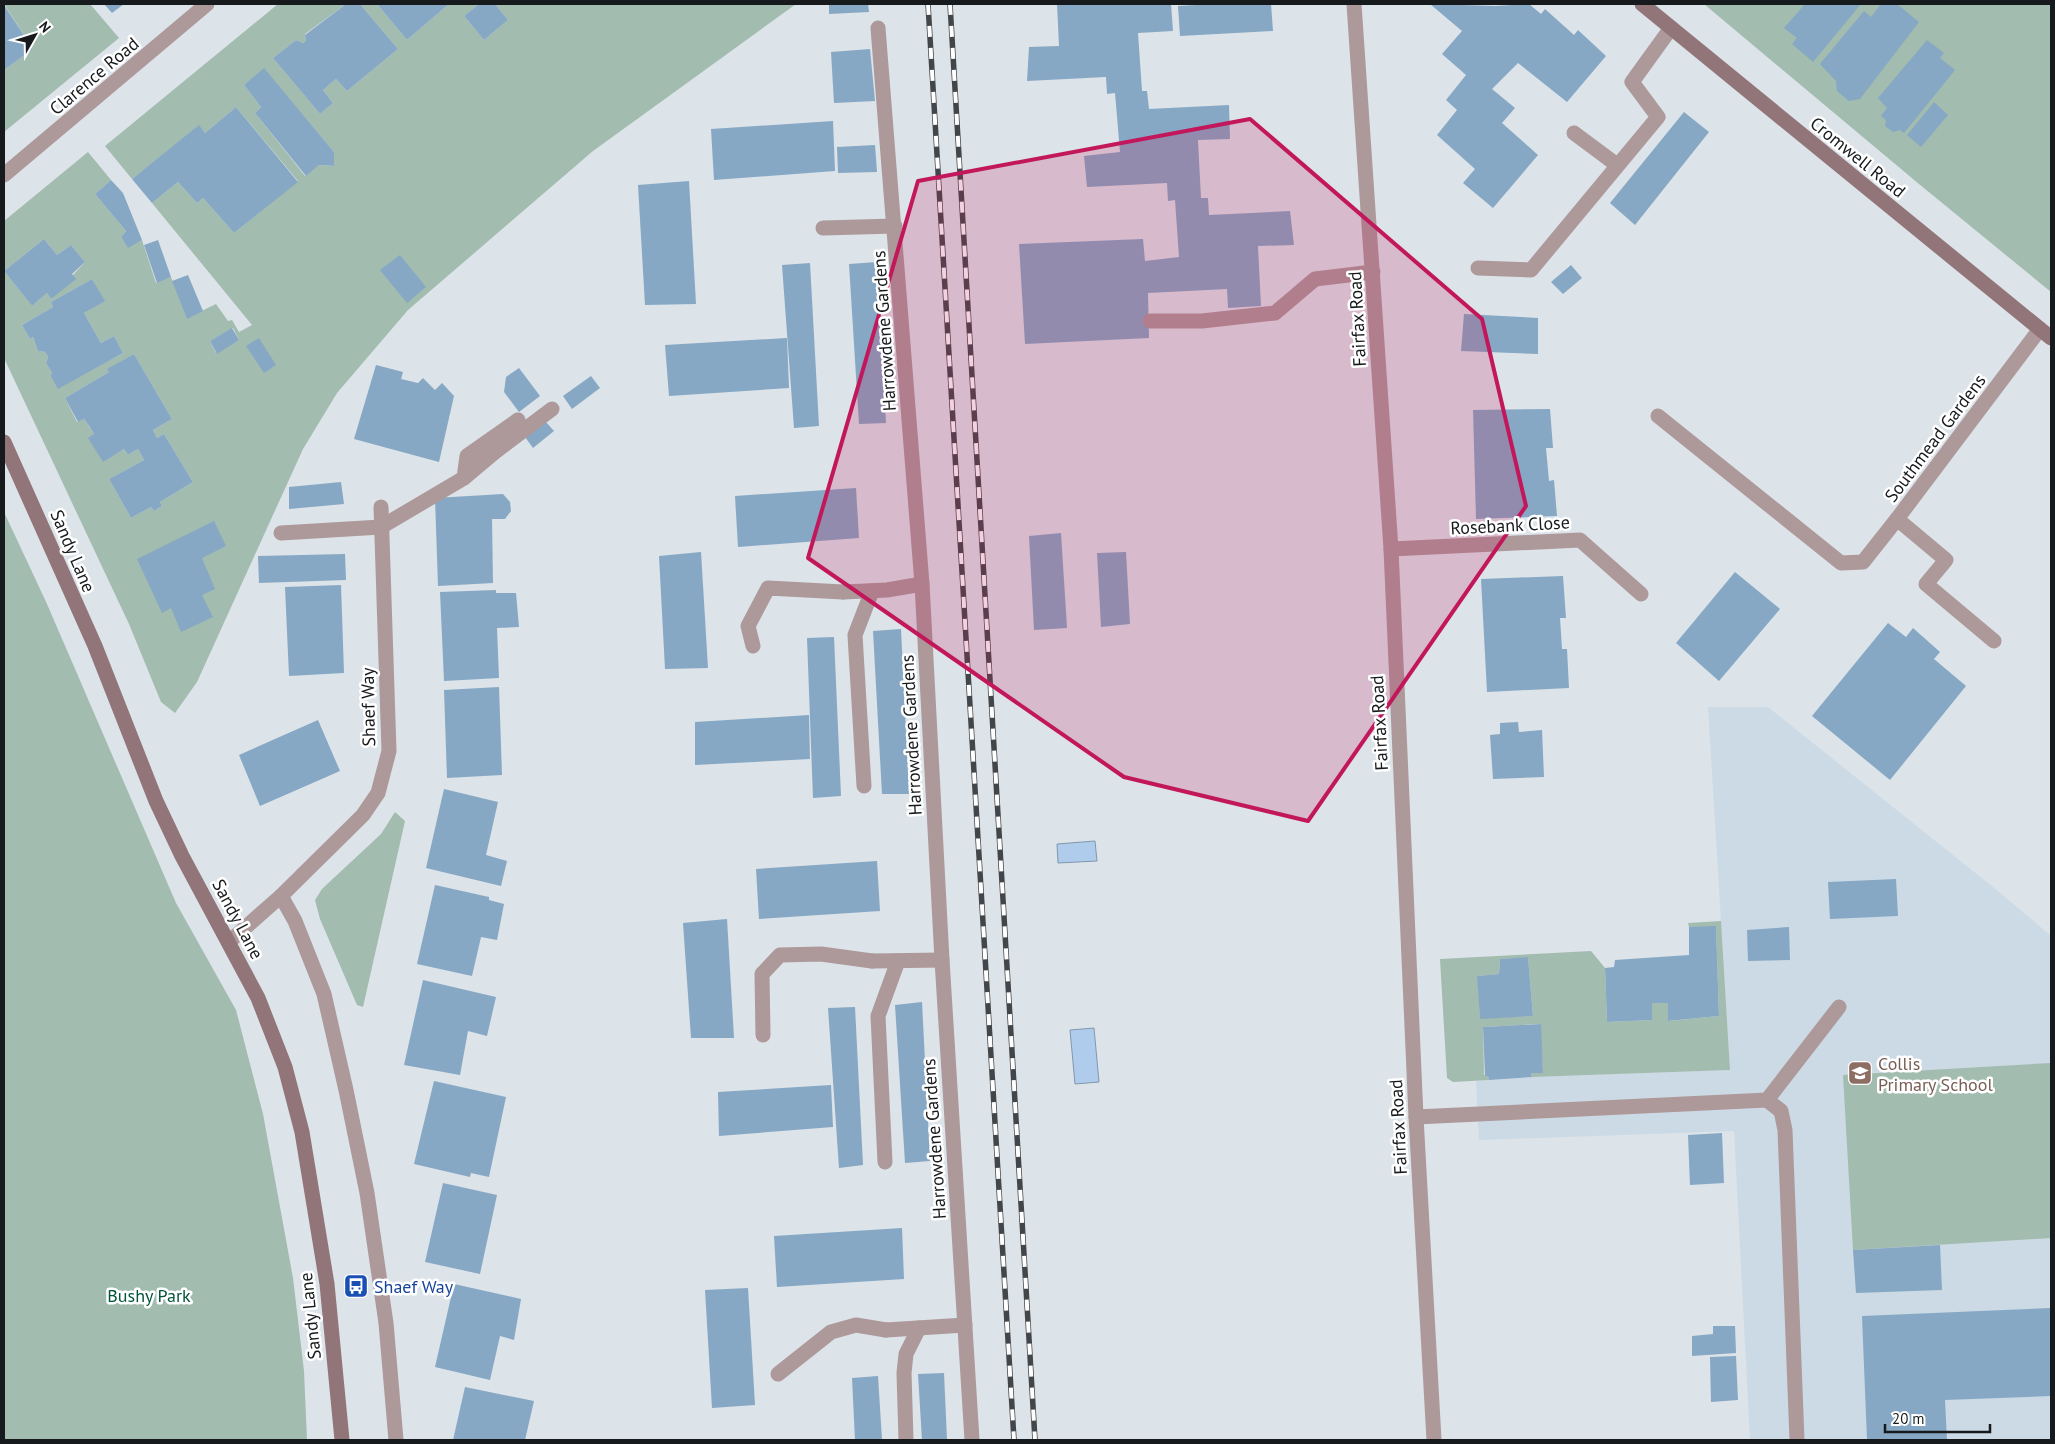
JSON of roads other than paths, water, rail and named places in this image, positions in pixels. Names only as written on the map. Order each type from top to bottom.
[{"type":"main road","name":"Cromwell Road","points":[[1642,4],[2046,334]]},
{"type":"main road","name":"Sandy Lane","points":[[4,442],[94,646],[156,801],[182,856],[230,941],[258,998],[285,1067],[302,1132],[327,1284],[342,1440]]},
{"type":"street","name":"Clarence Road","points":[[4,175],[208,4]]},
{"type":"street","name":"Fairfax Road","points":[[1354,4],[1391,549],[1416,1117],[1434,1440]]},
{"type":"street","name":"Harrowdene Gardens","points":[[878,28],[922,584],[942,960],[972,1440]]},
{"type":"street","points":[[1478,268],[1531,270],[1658,117],[1632,82],[1671,28]]},
{"type":"street","points":[[1574,133],[1617,165]]},
{"type":"street","points":[[823,228],[895,226]]},
{"type":"street","points":[[1150,321],[1202,321],[1276,314],[1315,278],[1373,272]]},
{"type":"street","name":"Southmead Gardens","points":[[1994,641],[1926,584],[1946,560],[1897,519],[2046,334]]},
{"type":"street","points":[[282,533],[381,527],[464,478],[494,452],[552,409]]},
{"type":"street","points":[[1658,416],[1841,563],[1863,562],[1897,519]]},
{"type":"street","points":[[464,478],[467,456],[518,420]]},
{"type":"street","name":"Shaef Way","points":[[230,941],[281,896],[343,836],[363,815],[378,793],[389,751],[381,506]]},
{"type":"street","name":"Rosebank Close","points":[[1391,549],[1580,540],[1641,594]]},
{"type":"street","points":[[753,646],[748,626],[768,588],[843,592],[872,591],[922,584]]},
{"type":"street","points":[[864,786],[855,635],[872,591]]},
{"type":"street","points":[[281,896],[295,922],[324,994],[346,1090],[367,1193],[386,1323],[396,1440]]},
{"type":"street","points":[[763,1035],[762,974],[780,955],[831,955],[872,961],[942,960]]},
{"type":"street","points":[[885,1162],[878,1016],[898,960]]},
{"type":"street","points":[[1767,1100],[1839,1006]]},
{"type":"street","points":[[1416,1117],[1767,1100],[1781,1111],[1785,1130],[1797,1440]]},
{"type":"street","points":[[778,1374],[831,1332],[856,1325],[886,1330],[965,1325]]},
{"type":"street","points":[[906,1440],[904,1373],[906,1354],[919,1328]]},
{"type":"water","points":[[1095,841],[1097,861],[1058,863],[1057,844]]},
{"type":"water","points":[[1094,1028],[1099,1082],[1075,1084],[1070,1030]]},
{"type":"railway","points":[[928,4],[1014,1440]]},
{"type":"railway","points":[[950,4],[1035,1440]]},
{"type":"place","name":"Collis Primary School","points":[[1860,1073]]},
{"type":"place","name":"Shaef Way","points":[[356,1286]]},
{"type":"park label","name":"Bushy Park","points":[[149,1295]]}]
